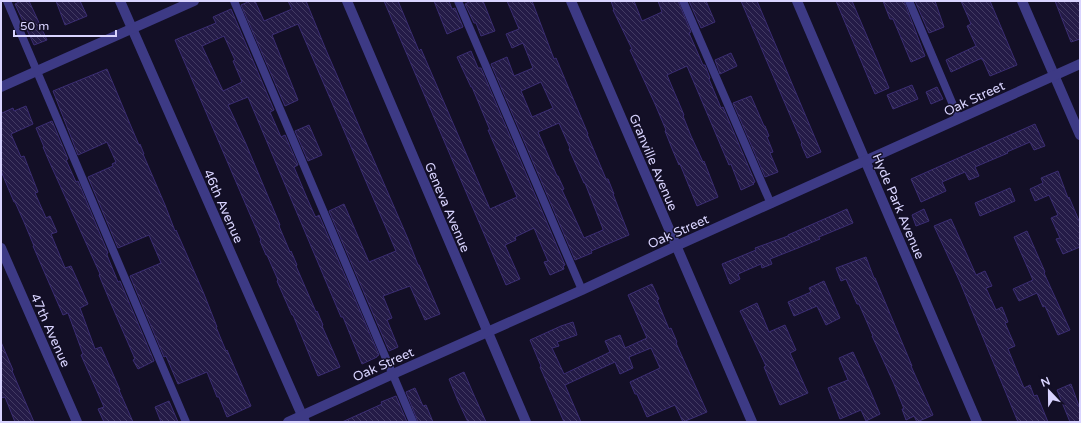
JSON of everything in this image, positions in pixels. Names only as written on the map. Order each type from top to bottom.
[{"type":"street","name":"46th Avenue","points":[[120,1],[304,419]]},
{"type":"street","points":[[1,87],[194,1]]},
{"type":"street","name":"Geneva Avenue","points":[[347,1],[526,422]]},
{"type":"street","name":"Granville Avenue","points":[[571,1],[752,422]]},
{"type":"street","name":"Hyde Park Avenue","points":[[797,1],[977,422]]},
{"type":"street","points":[[1022,1],[1080,135]]},
{"type":"street","name":"Oak Street","points":[[288,422],[304,419],[393,374],[1080,64]]},
{"type":"street","name":"47th Avenue","points":[[1,248],[77,422]]},
{"type":"lane","points":[[7,1],[186,422]]},
{"type":"lane","points":[[234,1],[413,422]]},
{"type":"lane","points":[[458,1],[582,290]]},
{"type":"lane","points":[[683,1],[771,204]]},
{"type":"lane","points":[[909,1],[960,119]]},
{"type":"building","points":[[21,1],[29,1],[47,40],[34,45],[15,4]]},
{"type":"building","points":[[56,1],[80,1],[87,16],[65,25]]},
{"type":"building","points":[[250,1],[255,1],[264,21],[292,9],[288,1],[306,1],[440,314],[425,320],[410,286],[383,296],[392,318],[387,320],[398,347],[389,351],[329,211],[344,204],[369,262],[396,251],[298,24],[272,35],[298,100],[285,106],[241,5]]},
{"type":"building","points":[[384,1],[398,1],[419,51],[421,49],[490,209],[517,197],[488,130],[490,130],[472,87],[457,57],[471,51],[478,68],[481,68],[565,265],[563,266],[564,269],[550,275],[544,262],[548,261],[534,228],[515,237],[516,240],[505,245],[520,279],[506,285]]},
{"type":"building","points":[[434,1],[449,1],[452,9],[455,8],[463,27],[447,34]]},
{"type":"building","points":[[471,1],[483,1],[495,31],[481,36],[476,23],[474,23],[465,4]]},
{"type":"building","points":[[507,1],[532,1],[554,59],[556,58],[606,179],[608,179],[629,235],[591,251],[592,253],[575,260],[491,64],[507,57],[514,76],[533,68],[523,43],[512,48],[506,34],[519,29]],"holes":[[[541,82],[553,108],[532,117],[521,91]],[[559,123],[603,229],[584,238],[538,132]]]},
{"type":"building","points":[[611,1],[634,1],[642,21],[662,12],[658,1],[678,1],[691,32],[689,33],[703,65],[705,65],[721,108],[723,107],[755,182],[753,183],[754,184],[741,190],[731,164],[729,165],[687,66],[667,75],[691,136],[703,162],[704,161],[718,197],[697,206],[680,164],[679,165],[673,151],[655,104],[630,50],[632,49],[613,10]]},
{"type":"building","points":[[689,1],[706,1],[715,22],[701,28]]},
{"type":"building","points":[[741,1],[757,1],[821,152],[807,158],[801,144],[802,143]]},
{"type":"building","points":[[836,1],[852,1],[889,88],[875,94]]},
{"type":"building","points":[[883,1],[904,1],[925,56],[911,62],[893,19],[890,19]]},
{"type":"building","points":[[915,1],[935,1],[944,27],[929,33]]},
{"type":"building","points":[[961,1],[990,1],[1017,65],[990,76],[982,58],[951,72],[946,60],[976,46],[967,26],[971,24]]},
{"type":"building","points":[[1055,1],[1080,1],[1080,39],[1071,42]]},
{"type":"building","points":[[231,9],[274,110],[270,112],[281,137],[285,135],[298,165],[294,167],[307,198],[315,216],[316,217],[319,215],[379,355],[362,364],[248,97],[228,105],[246,144],[280,225],[279,226],[340,367],[318,376],[293,315],[277,281],[278,280],[175,40],[216,23],[213,17]],"holes":[[[224,36],[235,60],[233,61],[242,82],[223,91],[202,46]]]},
{"type":"building","points":[[731,53],[737,66],[720,74],[715,60]]},
{"type":"building","points":[[107,69],[139,145],[140,144],[175,231],[176,230],[204,294],[226,351],[227,350],[251,406],[227,417],[207,372],[178,384],[166,356],[164,357],[130,276],[161,263],[149,235],[118,248],[88,177],[113,166],[112,164],[116,162],[107,142],[78,155],[53,91]]},
{"type":"building","points":[[912,85],[918,99],[893,109],[887,95]]},
{"type":"building","points":[[937,87],[943,99],[931,104],[926,92]]},
{"type":"building","points":[[751,96],[769,136],[767,137],[773,152],[770,153],[778,172],[765,177],[733,103]]},
{"type":"building","points":[[26,106],[33,124],[11,134],[21,157],[24,156],[38,192],[35,193],[46,218],[50,216],[57,232],[51,234],[65,268],[71,266],[88,304],[80,308],[95,349],[101,347],[133,422],[104,422],[98,409],[104,407],[81,355],[83,354],[68,313],[63,315],[1,171],[1,112],[2,113],[13,108],[14,111]]},
{"type":"building","points":[[52,121],[68,159],[66,160],[76,182],[78,181],[108,253],[107,255],[118,282],[120,281],[154,361],[138,369],[99,275],[100,274],[49,161],[36,128]]},
{"type":"building","points":[[1035,124],[1045,146],[1034,150],[1030,142],[1007,152],[1008,153],[975,167],[979,176],[969,180],[965,172],[942,182],[946,191],[921,202],[911,179]]},
{"type":"building","points":[[309,125],[322,155],[308,161],[295,131]]},
{"type":"building","points":[[1058,171],[1068,198],[1069,197],[1080,223],[1080,247],[1063,254],[1056,239],[1060,238],[1051,218],[1058,215],[1049,195],[1035,201],[1030,189],[1043,183],[1041,178]]},
{"type":"building","points":[[1010,188],[1015,201],[980,216],[975,203]]},
{"type":"building","points":[[847,209],[853,223],[819,237],[820,239],[770,259],[772,264],[762,268],[761,264],[738,274],[740,279],[730,284],[722,264],[756,250],[755,248],[788,236]]},
{"type":"building","points":[[924,209],[929,221],[916,226],[912,215]]},
{"type":"building","points":[[951,219],[976,275],[985,271],[992,286],[986,288],[996,310],[1002,307],[1008,322],[1005,323],[1015,346],[1008,349],[1024,388],[1030,385],[1034,396],[1037,395],[1048,422],[1018,422],[960,282],[934,226]]},
{"type":"building","points":[[1027,231],[1070,330],[1058,335],[1045,306],[1043,307],[1037,293],[1019,301],[1013,289],[1033,280],[1014,237]]},
{"type":"building","points":[[866,257],[933,415],[917,422],[914,416],[906,420],[902,409],[904,409],[894,384],[859,304],[857,304],[846,279],[841,281],[836,268]]},
{"type":"building","points":[[824,281],[840,318],[826,325],[817,306],[794,316],[788,302],[811,292],[809,288]]},
{"type":"building","points":[[652,284],[659,299],[657,300],[669,329],[671,328],[677,342],[676,343],[707,412],[683,422],[675,405],[647,417],[630,382],[660,368],[651,348],[629,357],[633,368],[620,374],[615,362],[565,385],[581,422],[564,422],[530,340],[573,322],[577,335],[557,342],[559,346],[552,348],[564,374],[610,352],[605,341],[620,335],[625,348],[647,338],[628,295]]},
{"type":"building","points":[[757,303],[769,332],[785,325],[796,350],[790,353],[808,393],[780,405],[764,367],[766,366],[740,311]]},
{"type":"building","points":[[1,342],[34,422],[15,422],[5,397],[1,398]]},
{"type":"building","points":[[853,352],[880,414],[866,421],[861,410],[840,419],[828,388],[848,380],[839,358]]},
{"type":"building","points":[[464,372],[486,422],[468,422],[458,401],[449,379]]},
{"type":"building","points":[[1071,384],[1080,409],[1080,422],[1070,422],[1057,390]]},
{"type":"building","points":[[415,388],[423,406],[426,405],[433,422],[418,422],[406,392]]},
{"type":"building","points":[[396,396],[407,422],[342,422],[382,404],[381,402]]},
{"type":"building","points":[[169,401],[178,422],[161,422],[155,407]]}]
